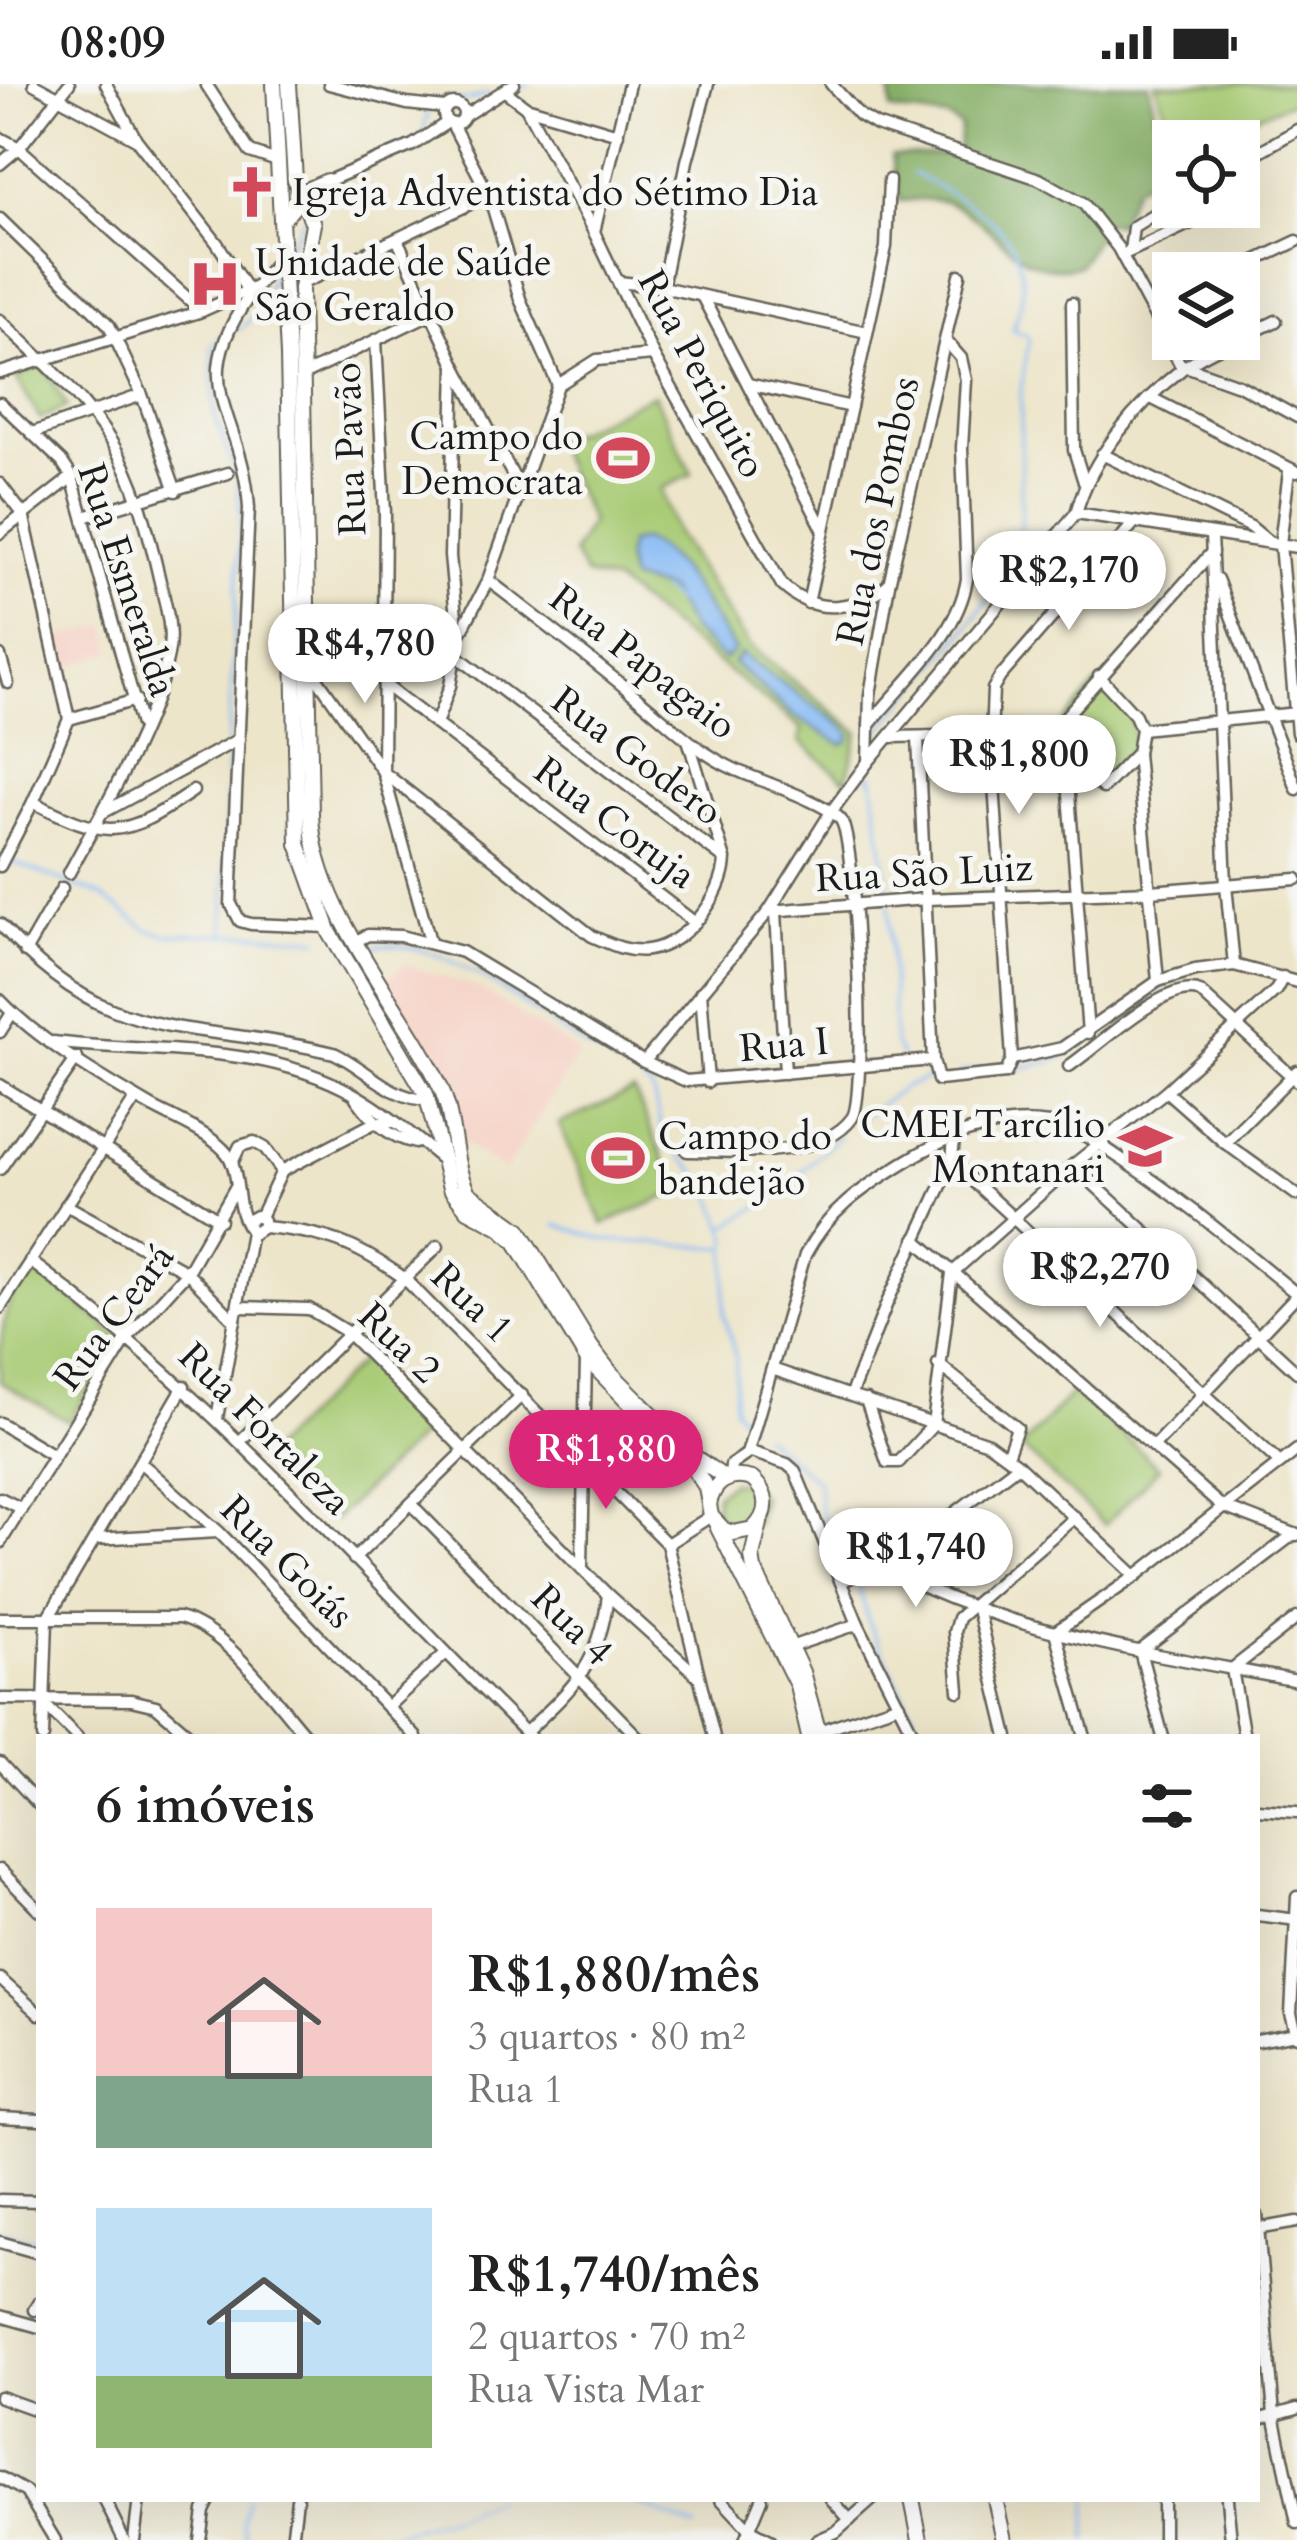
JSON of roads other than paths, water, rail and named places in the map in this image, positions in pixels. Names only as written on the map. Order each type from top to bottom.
[{"type":"main road","points":[[274,84],[284,218],[295,824],[327,927],[428,1100],[454,1196],[515,1242],[590,1355],[701,1478],[712,1515],[797,1685],[812,1734]]},
{"type":"main road","points":[[290,84],[295,180],[314,230],[301,284],[312,832],[340,916],[440,1087],[464,1187],[474,1200],[519,1228],[590,1355],[696,1458],[760,1486],[766,1498],[754,1543],[754,1569],[806,1682],[813,1734]]},
{"type":"main road","points":[[295,180],[304,185],[322,183]]},
{"type":"main road","points":[[284,218],[322,183]]},
{"type":"main road","points":[[284,218],[301,211],[311,214]]},
{"type":"main road","points":[[284,254],[296,258],[309,254]]},
{"type":"main road","points":[[725,1473],[710,1495],[712,1515],[733,1533],[753,1529],[760,1522]]},
{"type":"main road","points":[[913,2502],[920,2540]]},
{"type":"main road","points":[[996,2502],[1004,2540]]},
{"type":"street","points":[[34,84],[136,139]]},
{"type":"street","points":[[0,164],[19,148],[69,84]]},
{"type":"street","points":[[106,84],[136,139],[252,289]]},
{"type":"street","points":[[206,84],[250,152],[277,161]]},
{"type":"street","points":[[329,84],[407,104],[483,103]]},
{"type":"street","points":[[594,232],[629,84]]},
{"type":"street","points":[[662,287],[708,84]]},
{"type":"street","points":[[831,84],[851,108],[875,125],[1064,190],[1102,223],[1126,253],[1152,309]]},
{"type":"street","points":[[311,214],[322,183],[413,145],[510,88]]},
{"type":"street","name":"Rua Periquito","points":[[510,88],[526,107],[653,355],[782,585],[808,603]]},
{"type":"street","points":[[451,106],[489,195],[520,299],[558,385]]},
{"type":"street","points":[[451,106],[456,121]]},
{"type":"street","points":[[526,107],[618,134]]},
{"type":"street","points":[[1260,152],[1297,130]]},
{"type":"street","points":[[0,138],[19,148],[202,311]]},
{"type":"street","points":[[889,180],[890,228],[808,603],[854,606],[889,584]]},
{"type":"street","points":[[301,284],[489,195]]},
{"type":"street","points":[[1126,253],[1132,227],[1152,215]]},
{"type":"street","points":[[0,219],[88,301],[118,339],[176,491]]},
{"type":"street","points":[[1126,253],[1180,228]]},
{"type":"street","points":[[398,241],[454,365],[520,489]]},
{"type":"street","points":[[1260,259],[1297,241]]},
{"type":"street","points":[[284,254],[252,289],[227,332],[219,364],[222,408],[244,469],[249,508],[232,868],[235,913],[240,921],[327,927]]},
{"type":"street","name":"Rua dos Pombos","points":[[868,762],[867,727],[889,584],[960,274]]},
{"type":"street","points":[[619,282],[867,332]]},
{"type":"street","points":[[0,373],[202,311],[252,289]]},
{"type":"street","points":[[704,298],[823,530]]},
{"type":"street","points":[[1072,303],[1074,450],[1084,482]]},
{"type":"street","points":[[305,374],[431,313]]},
{"type":"street","points":[[0,320],[90,413],[124,464],[170,626],[169,652],[141,728],[69,873]]},
{"type":"street","points":[[644,1061],[772,911],[831,812],[868,762],[1076,513],[1084,482],[1102,454],[1184,368],[1276,321]]},
{"type":"street","name":"Rua Pavão","points":[[376,340],[385,513],[383,772]]},
{"type":"street","points":[[867,727],[952,624],[964,598],[966,380],[965,366],[946,341]]},
{"type":"street","points":[[458,638],[488,580],[558,385],[597,360],[653,355]]},
{"type":"street","points":[[1180,360],[1184,368],[1241,386],[1297,417]]},
{"type":"street","points":[[436,724],[458,638],[450,556],[454,365]]},
{"type":"street","points":[[748,384],[850,407]]},
{"type":"street","points":[[32,433],[142,395]]},
{"type":"street","points":[[1151,398],[1293,472],[1275,543],[1297,733]]},
{"type":"street","name":"Rua Esmeralda","points":[[0,403],[71,476],[141,728]]},
{"type":"street","points":[[1102,454],[1275,543]]},
{"type":"street","points":[[84,517],[228,473]]},
{"type":"street","points":[[0,533],[71,476]]},
{"type":"street","points":[[0,484],[23,514],[69,718],[4,859]]},
{"type":"street","points":[[1076,513],[1297,547]]},
{"type":"street","points":[[1010,1065],[993,689],[1132,524]]},
{"type":"street","points":[[1211,536],[1217,720],[1234,965]]},
{"type":"street","points":[[892,737],[1050,734],[1212,552]]},
{"type":"street","points":[[1213,569],[1297,789]]},
{"type":"street","name":"Rua Papagaio","points":[[488,580],[689,743],[730,767],[831,812]]},
{"type":"street","points":[[0,656],[8,683]]},
{"type":"street","name":"Rua Godero","points":[[457,656],[725,859]]},
{"type":"street","points":[[309,667],[383,772],[592,936],[619,948],[646,951],[667,944],[694,922],[718,891],[725,859],[689,743]]},
{"type":"street","points":[[1100,676],[1135,715],[1141,729],[1137,753],[1159,981]]},
{"type":"street","name":"Rua Coruja","points":[[385,685],[694,922]]},
{"type":"street","points":[[69,718],[136,700]]},
{"type":"street","points":[[1141,729],[1296,713]]},
{"type":"street","points":[[1050,734],[1066,756],[1103,788],[1137,753]]},
{"type":"street","points":[[919,738],[933,1060],[938,1080],[1062,1048],[1159,981],[1195,970],[1234,965],[1297,982]]},
{"type":"street","points":[[101,814],[238,740]]},
{"type":"street","points":[[1066,756],[1088,1033]]},
{"type":"street","points":[[383,772],[430,941]]},
{"type":"street","points":[[33,802],[92,830],[134,825],[193,791]]},
{"type":"street","points":[[687,1151],[806,1146],[836,1133],[853,1118],[860,1100],[861,1068],[854,904],[846,832],[831,812]]},
{"type":"street","name":"Rua São Luiz","points":[[772,911],[1297,879]]},
{"type":"street","points":[[25,952],[62,888]]},
{"type":"street","points":[[772,911],[785,1073]]},
{"type":"street","points":[[0,923],[61,983],[95,1004],[142,1022],[334,1053],[403,1096],[428,1100]]},
{"type":"street","name":"Rua I","points":[[354,942],[377,934],[430,941],[476,958],[644,1061],[686,1081],[933,1060]]},
{"type":"street","points":[[866,1400],[886,1462],[898,1462],[933,1425],[952,1273],[1166,1091],[1276,990],[1283,977]]},
{"type":"street","points":[[1070,1066],[1168,993],[1189,987],[1200,992],[1295,1076],[1225,1143]]},
{"type":"street","points":[[701,992],[708,1082]]},
{"type":"street","points":[[0,1000],[52,1042],[136,1098],[217,1143],[232,1162],[235,1187],[255,1224]]},
{"type":"street","points":[[0,1032],[12,1013]]},
{"type":"street","points":[[52,1042],[255,1058],[352,1093],[441,1158],[464,1187]]},
{"type":"street","points":[[0,1169],[77,1058]]},
{"type":"street","points":[[0,1084],[220,1220]]},
{"type":"street","points":[[1166,1091],[1225,1143],[1297,1195]]},
{"type":"street","points":[[352,1093],[374,1123],[389,1134],[419,1143]]},
{"type":"street","points":[[0,1308],[136,1098]]},
{"type":"street","points":[[217,1418],[255,1224],[282,1171],[374,1123],[396,1123]]},
{"type":"street","points":[[725,1473],[747,1453],[805,1256],[821,1226],[854,1194],[912,1157],[992,1123],[1070,1129],[1100,1144],[1162,1185],[1297,1294],[1153,1447]]},
{"type":"street","points":[[851,1394],[952,1162],[954,1137]]},
{"type":"street","points":[[232,1162],[240,1146],[254,1142],[265,1148],[282,1171]]},
{"type":"street","points":[[952,1162],[1280,1463]]},
{"type":"street","points":[[1073,1166],[1297,1372]]},
{"type":"street","points":[[1286,1185],[1297,1174]]},
{"type":"street","name":"Rua Ceará","points":[[0,1543],[128,1337],[187,1272],[235,1187]]},
{"type":"street","points":[[66,1205],[187,1272],[235,1321]]},
{"type":"street","name":"Rua 1","points":[[255,1224],[335,1237],[364,1250],[404,1278],[668,1544]]},
{"type":"street","points":[[915,1239],[1220,1506],[1296,1534]]},
{"type":"street","points":[[240,1441],[438,1246]]},
{"type":"street","name":"Rua Fortaleza","points":[[30,1261],[184,1386],[527,1734]]},
{"type":"street","name":"Rua 2","points":[[238,1307],[309,1309],[347,1332],[608,1595],[699,1677]]},
{"type":"street","points":[[582,1566],[590,1355]]},
{"type":"street","points":[[852,1578],[883,1566],[1012,1461],[1017,1428],[938,1364]]},
{"type":"street","points":[[772,1369],[974,1437],[1012,1461],[1136,1576]]},
{"type":"street","points":[[43,1734],[47,1620],[184,1386]]},
{"type":"street","points":[[354,1559],[522,1395]]},
{"type":"street","points":[[0,1423],[53,1455]]},
{"type":"street","points":[[1055,1632],[1136,1576],[1297,1450]]},
{"type":"street","points":[[747,1453],[760,1486]]},
{"type":"street","points":[[747,1453],[777,1460],[795,1472],[852,1578],[858,1624],[913,1734]]},
{"type":"street","name":"Rua Goiás","points":[[140,1462],[219,1532],[413,1734]]},
{"type":"street","points":[[0,1498],[20,1508]]},
{"type":"street","name":"Rua 4","points":[[412,1505],[635,1734]]},
{"type":"street","points":[[712,1515],[668,1544],[713,1734]]},
{"type":"street","points":[[958,1691],[955,1624],[1075,1517]]},
{"type":"street","points":[[96,1539],[219,1532]]},
{"type":"street","points":[[1140,1651],[1296,1534]]},
{"type":"street","points":[[883,1566],[916,1585],[1055,1632],[1296,1685]]},
{"type":"street","points":[[529,1734],[582,1678],[597,1651],[608,1595]]},
{"type":"street","points":[[973,1604],[1007,1734]]},
{"type":"street","points":[[0,1618],[179,1618],[199,1623],[218,1637],[304,1734]]},
{"type":"street","points":[[1232,1669],[1297,1618]]},
{"type":"street","points":[[790,1647],[858,1624]]},
{"type":"street","points":[[1055,1632],[1084,1734]]},
{"type":"street","points":[[678,1659],[692,1650]]},
{"type":"street","points":[[1140,1651],[1162,1734]]},
{"type":"street","points":[[387,1707],[445,1654]]},
{"type":"street","points":[[1232,1669],[1243,1734]]},
{"type":"street","points":[[0,1700],[131,1700],[156,1706],[189,1734]]},
{"type":"street","points":[[44,1701],[74,1734]]},
{"type":"street","points":[[818,1734],[899,1704]]},
{"type":"street","points":[[0,1763],[36,1802]]},
{"type":"street","points":[[1260,1805],[1297,1812]]},
{"type":"street","points":[[0,1870],[36,1907]]},
{"type":"street","points":[[1260,2041],[1297,2035],[1292,2014],[1297,1897]]},
{"type":"street","points":[[1260,1916],[1296,1920]]},
{"type":"street","points":[[0,1979],[36,2011]]},
{"type":"street","points":[[0,1993],[20,1998]]},
{"type":"street","points":[[0,2118],[36,2120]]},
{"type":"street","points":[[0,2200],[36,2201]]},
{"type":"street","points":[[1260,2224],[1297,2222]]},
{"type":"street","points":[[0,2242],[36,2252]]},
{"type":"street","points":[[1260,2248],[1274,2415],[1297,2523]]},
{"type":"street","points":[[0,2316],[36,2325]]},
{"type":"street","points":[[0,2397],[36,2410]]},
{"type":"street","points":[[1260,2419],[1297,2409]]},
{"type":"street","points":[[0,2477],[26,2492],[55,2540]]},
{"type":"street","points":[[105,2502],[124,2540]]},
{"type":"street","points":[[134,2540],[140,2502]]},
{"type":"street","points":[[200,2540],[208,2502]]},
{"type":"street","points":[[292,2540],[297,2502]]},
{"type":"street","points":[[723,2502],[747,2534],[770,2540]]},
{"type":"street","points":[[747,2534],[761,2502]]},
{"type":"street","points":[[834,2502],[850,2520]]},
{"type":"street","points":[[818,2540],[869,2502]]},
{"type":"street","points":[[1163,2502],[1163,2540]]},
{"type":"street","points":[[1227,2502],[1231,2540]]},
{"type":"water","points":[[642,540],[669,558],[694,588],[735,650],[724,660],[691,629],[668,590],[630,580],[629,543]]},
{"type":"water","points":[[741,654],[845,727],[851,734],[848,742],[841,744],[794,716],[733,663]]},
{"type":"waterway","points":[[515,89],[529,84]]},
{"type":"waterway","points":[[423,133],[431,101],[470,100],[489,94]]},
{"type":"waterway","points":[[877,733],[962,634],[1021,555],[1021,389],[1029,340],[1026,334],[1013,331],[1021,303],[1017,255],[992,221],[913,173]]},
{"type":"waterway","points":[[288,247],[304,219]]},
{"type":"waterway","points":[[236,331],[254,314],[275,272]]},
{"type":"waterway","points":[[221,337],[212,345],[215,416],[237,477],[241,521],[228,743]]},
{"type":"waterway","points":[[660,590],[677,602]]},
{"type":"waterway","points":[[224,936],[228,752]]},
{"type":"waterway","points":[[867,774],[874,785]]},
{"type":"waterway","points":[[872,774],[889,895]]},
{"type":"waterway","points":[[6,860],[100,895],[148,930],[166,935],[319,939]]},
{"type":"waterway","points":[[889,905],[895,1044],[901,1056]]},
{"type":"waterway","points":[[368,948],[397,946],[455,963],[652,1089],[664,1138],[709,1186],[728,1237],[724,1314],[736,1358],[734,1408],[748,1424]]},
{"type":"waterway","points":[[1015,1069],[1058,1060],[1165,986]]},
{"type":"waterway","points":[[962,1072],[994,1069]]},
{"type":"waterway","points":[[855,1122],[905,1087],[934,1076]]},
{"type":"waterway","points":[[725,1227],[776,1196],[839,1136]]},
{"type":"waterway","points":[[556,1225],[605,1240],[725,1248]]},
{"type":"waterway","points":[[763,1435],[818,1482],[820,1512],[854,1571]]},
{"type":"waterway","points":[[857,1580],[870,1627],[918,1731]]},
{"type":"waterway","points":[[0,2231],[36,2240]]},
{"type":"waterway","points":[[246,2502],[246,2540]]},
{"type":"waterway","points":[[370,2540],[455,2517],[488,2502]]},
{"type":"waterway","points":[[634,2502],[696,2528]]},
{"type":"waterway","points":[[1087,2540],[1088,2502]]},
{"type":"place","name":"Igreja Adventista do Sétimo Dia","points":[[252,192]]},
{"type":"place","name":"Unidade de Saúde São Geraldo","points":[[215,284]]},
{"type":"place","name":"Campo do Democrata","points":[[623,458]]},
{"type":"place","name":"CMEI Tarcílio Montanari","points":[[1145,1146]]},
{"type":"place","name":"Campo do bandejão","points":[[618,1158]]}]
